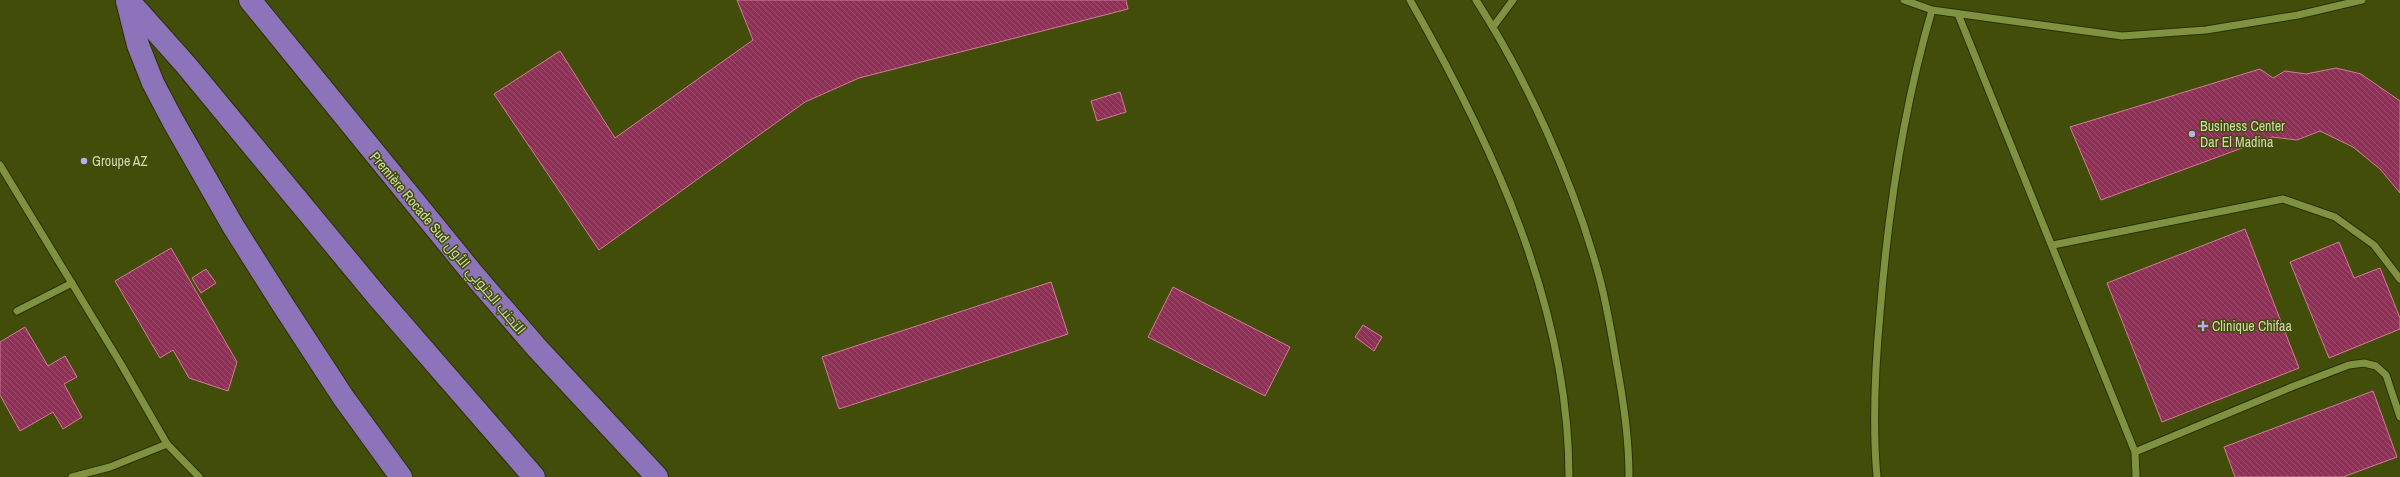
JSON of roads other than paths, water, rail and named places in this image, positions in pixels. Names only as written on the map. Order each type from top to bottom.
[{"type":"highway","points":[[127,0],[138,45],[153,83],[233,226],[343,397],[401,477]]},
{"type":"highway","points":[[127,0],[186,65],[377,296],[534,477]]},
{"type":"highway","name":"Première Rocade Sud التجنب الجنوبي الأول","points":[[250,0],[359,137],[474,275],[537,348],[657,477]]},
{"type":"street","points":[[1410,0],[1427,29],[1505,188],[1534,262],[1549,322],[1563,392],[1569,446],[1569,477]]},
{"type":"street","points":[[1476,0],[1493,27],[1546,130],[1573,197],[1598,272],[1622,394],[1629,443],[1629,477]]},
{"type":"street","points":[[1493,27],[1513,0]]},
{"type":"street","points":[[1904,0],[1932,10],[2122,36],[2206,30],[2298,15],[2362,0]]},
{"type":"street","points":[[1877,477],[1874,448],[1874,385],[1887,228],[1899,148],[1918,58],[1932,10]]},
{"type":"street","points":[[1958,14],[2136,452],[2136,477]]},
{"type":"street","points":[[0,165],[72,283],[166,444],[199,477]]},
{"type":"street","points":[[2053,246],[2283,199],[2335,217],[2374,245],[2400,279]]},
{"type":"street","points":[[17,311],[72,283]]},
{"type":"street","points":[[2136,452],[2294,386],[2349,365],[2364,363],[2376,366],[2386,375],[2400,417]]},
{"type":"street","points":[[72,477],[110,467],[166,444]]},
{"type":"place","name":"Business Center Dar El Madina","points":[[2192,134]]},
{"type":"place","name":"Groupe AZ","points":[[84,161]]},
{"type":"place","name":"Clinique Chifaa","points":[[2203,326]]}]
